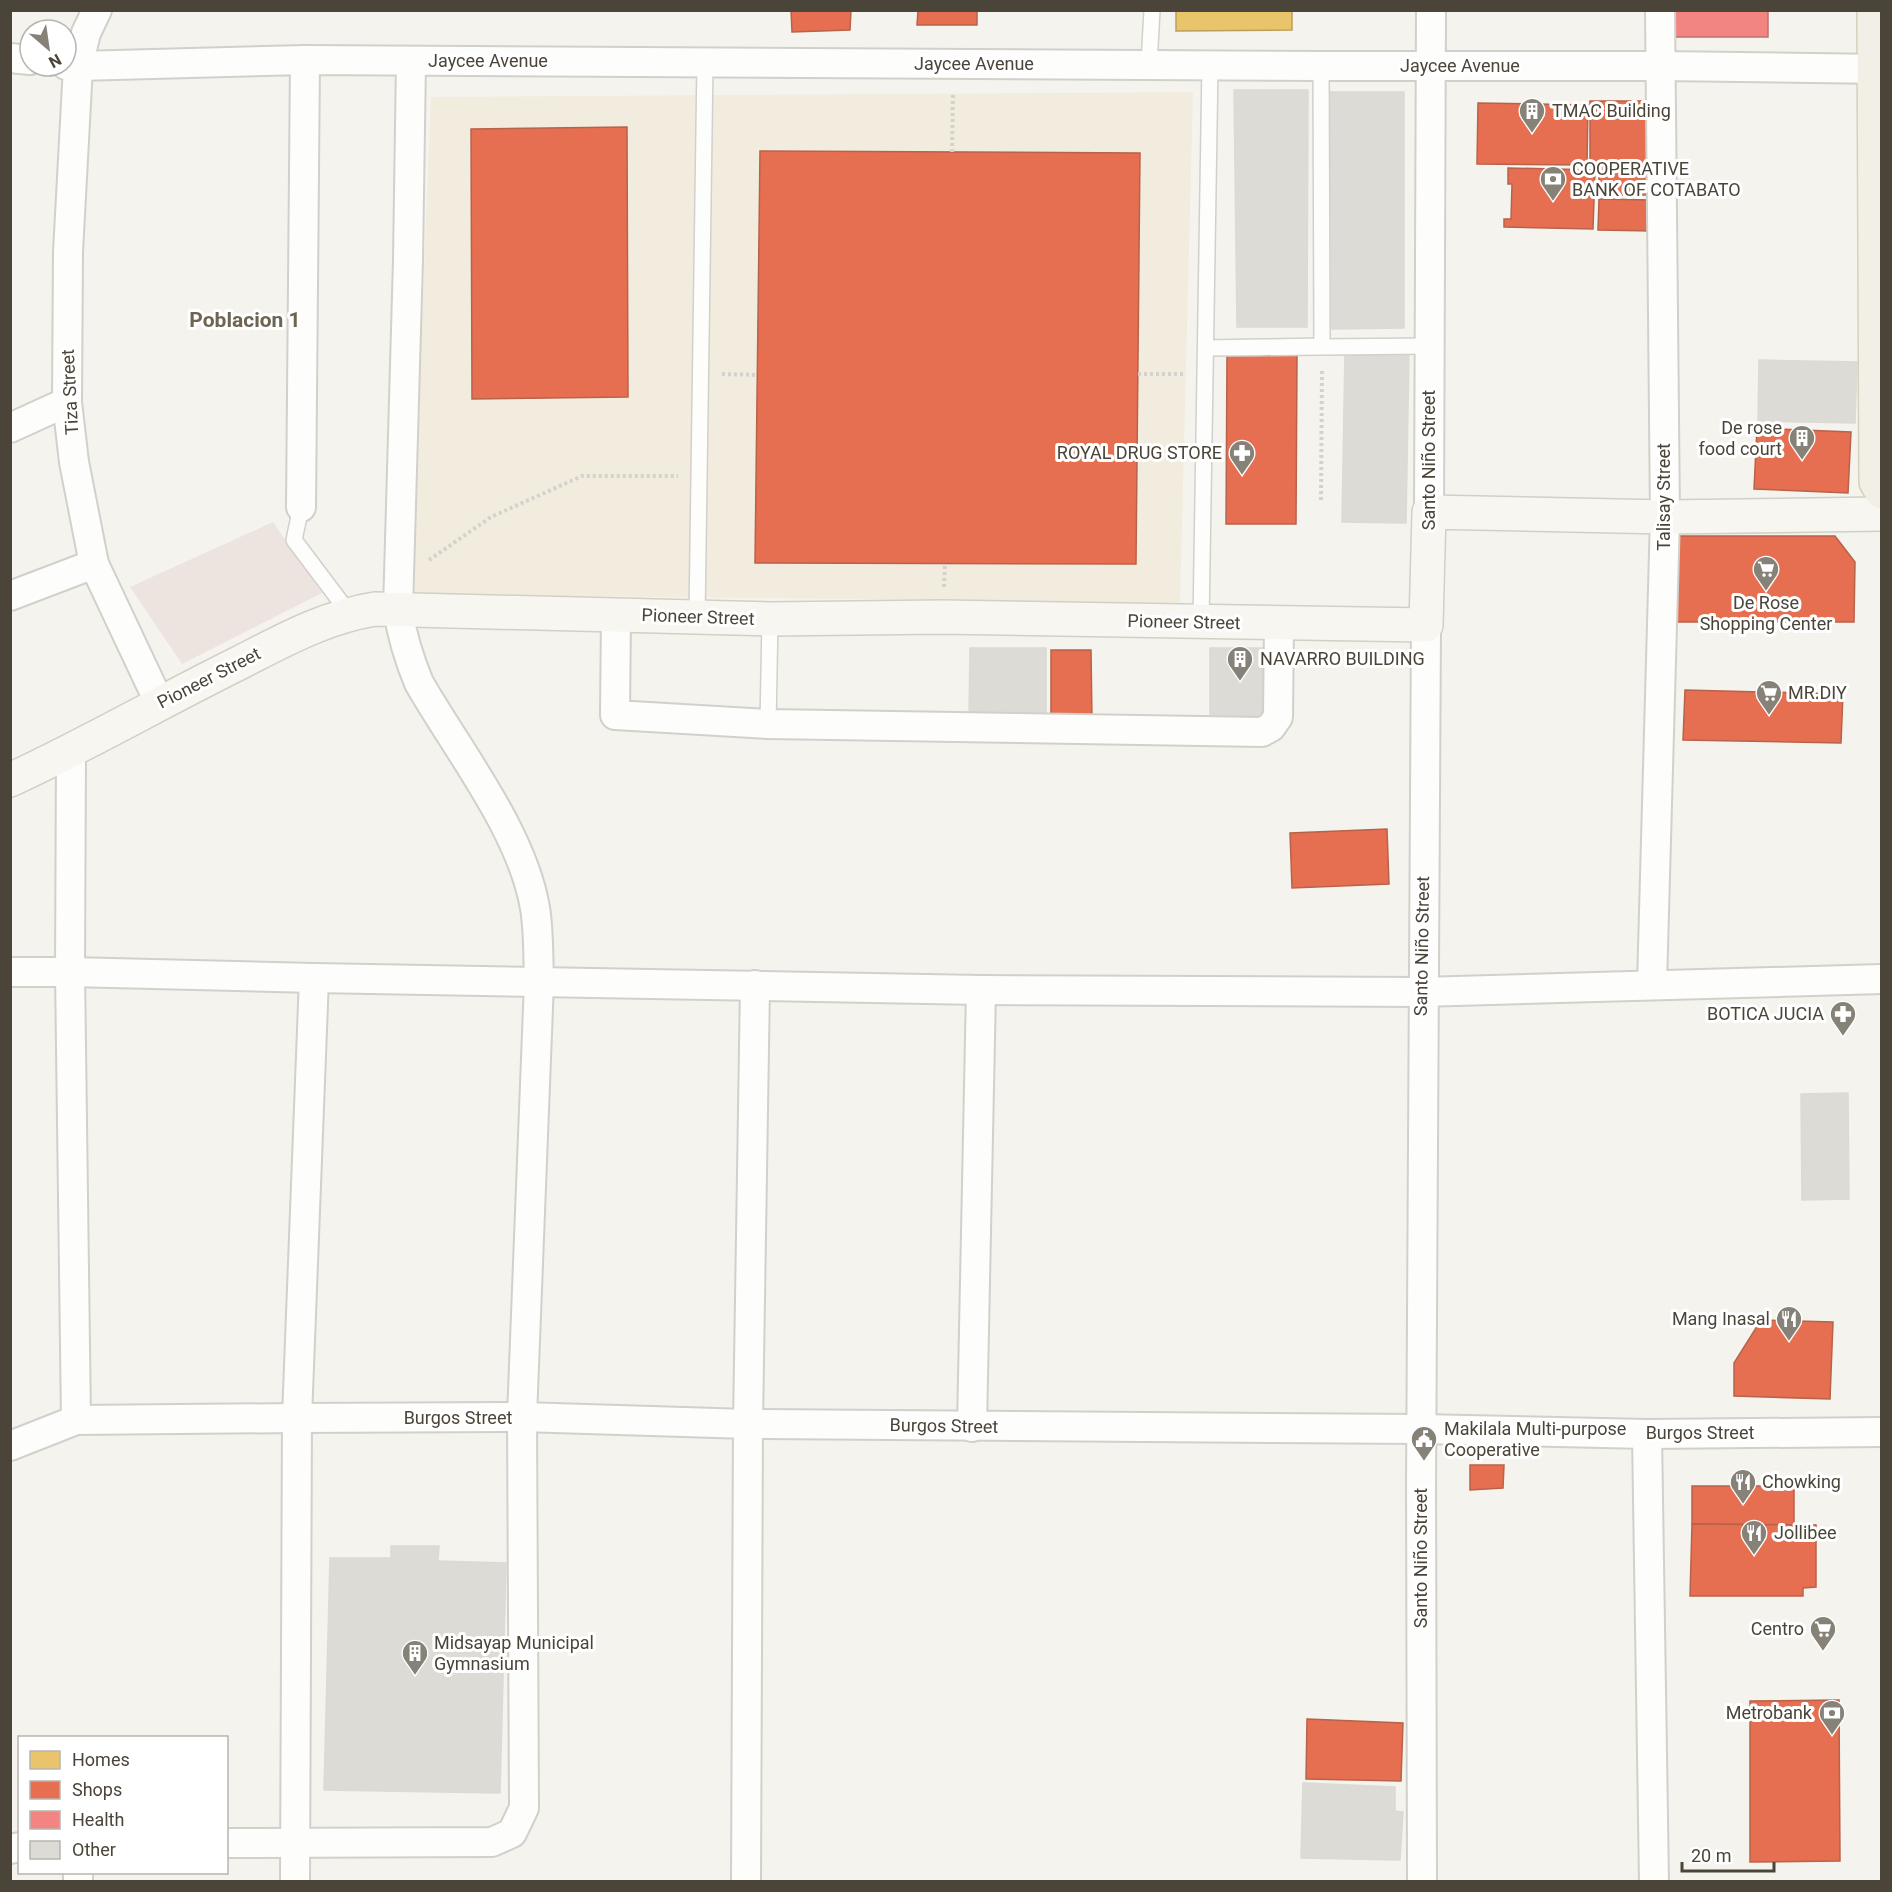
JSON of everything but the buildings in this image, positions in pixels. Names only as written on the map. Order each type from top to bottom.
[{"type":"main road","points":[[1874,10],[1878,69],[1876,482],[1881,492]]},
{"type":"main road","points":[[1430,512],[1665,517],[1881,514]]},
{"type":"main road","name":"Santo Niño Street","points":[[1426,625],[1430,512]]},
{"type":"main road","name":"Pioneer Street","points":[[10,780],[71,752],[159,702],[320,623],[348,613],[375,609],[398,595],[616,615],[770,619],[943,617],[1426,625]]},
{"type":"street","name":"Tiza Street","points":[[78,51],[97,10]]},
{"type":"street","name":"Santo Niño Street","points":[[1430,512],[1431,10]]},
{"type":"street","name":"Talisay Street","points":[[1652,984],[1665,517],[1660,10]]},
{"type":"street","name":"Jaycee Avenue","points":[[78,65],[305,60],[1878,69]]},
{"type":"street","points":[[301,507],[305,60]]},
{"type":"street","points":[[228,1843],[492,1842],[512,1833],[524,1808],[522,1417],[539,982],[538,938],[535,907],[524,868],[507,828],[420,683],[401,633],[398,595],[408,261],[411,61]]},
{"type":"street","name":"Tiza Street","points":[[72,78],[67,402],[74,462],[94,564],[159,702]]},
{"type":"street","points":[[10,428],[67,402]]},
{"type":"street","points":[[10,596],[94,564]]},
{"type":"street","points":[[616,615],[615,715],[768,724],[1262,732],[1271,727],[1278,717],[1280,624]]},
{"type":"street","name":"Santo Niño Street","points":[[1422,1881],[1421,992],[1426,625]]},
{"type":"street","points":[[71,752],[70,972],[76,1420]]},
{"type":"street","points":[[10,972],[981,990],[1421,992],[1881,979]]},
{"type":"street","points":[[295,1881],[297,1418],[314,978]]},
{"type":"street","points":[[746,1881],[748,1424],[755,986]]},
{"type":"street","points":[[972,1426],[981,990]]},
{"type":"street","name":"Burgos Street","points":[[10,1446],[76,1420],[297,1418],[522,1417],[748,1424],[1420,1429],[1647,1434],[1881,1432]]},
{"type":"street","points":[[1647,1434],[1654,1881]]},
{"type":"lane","points":[[1149,65],[1152,10]]},
{"type":"lane","points":[[698,617],[705,62]]},
{"type":"lane","points":[[1201,622],[1210,65]]},
{"type":"lane","points":[[1206,348],[1322,346],[1321,66]]},
{"type":"lane","points":[[1206,348],[1430,346]]},
{"type":"lane","points":[[301,507],[294,540],[348,613]]},
{"type":"lane","points":[[768,724],[770,619]]},
{"type":"path","points":[[952,152],[953,63]]},
{"type":"path","points":[[1320,500],[1322,346]]},
{"type":"path","points":[[701,374],[757,375]]},
{"type":"path","points":[[1138,374],[1204,374]]},
{"type":"path","points":[[398,595],[450,548],[491,517],[582,476],[700,477]]},
{"type":"shaded area","points":[[1193,92],[1180,603],[411,594],[431,97]]},
{"type":"shaded area","points":[[273,522],[322,593],[182,664],[130,587]]},
{"type":"place","name":"TMAC Building","points":[[1532,134]]},
{"type":"place","name":"COOPERATIVE BANK OF COTABATO","points":[[1553,202]]},
{"type":"place","name":"De rose food court","points":[[1802,461]]},
{"type":"place","name":"ROYAL DRUG STORE","points":[[1242,476]]},
{"type":"place","name":"De Rose Shopping Center","points":[[1766,592]]},
{"type":"place","name":"NAVARRO BUILDING","points":[[1240,682]]},
{"type":"place","name":"MR.DIY","points":[[1769,716]]},
{"type":"place","name":"BOTICA JUCIA","points":[[1843,1037]]},
{"type":"place","name":"Mang Inasal","points":[[1789,1342]]},
{"type":"place","name":"Makilala Multi-purpose Cooperative","points":[[1424,1462]]},
{"type":"place","name":"Chowking","points":[[1743,1505]]},
{"type":"place","name":"Jollibee","points":[[1754,1556]]},
{"type":"place","name":"Centro","points":[[1823,1652]]},
{"type":"place","name":"Midsayap Municipal Gymnasium","points":[[415,1676]]},
{"type":"place","name":"Metrobank","points":[[1832,1736]]},
{"type":"district","name":"Poblacion 1","points":[[245,320]]}]
